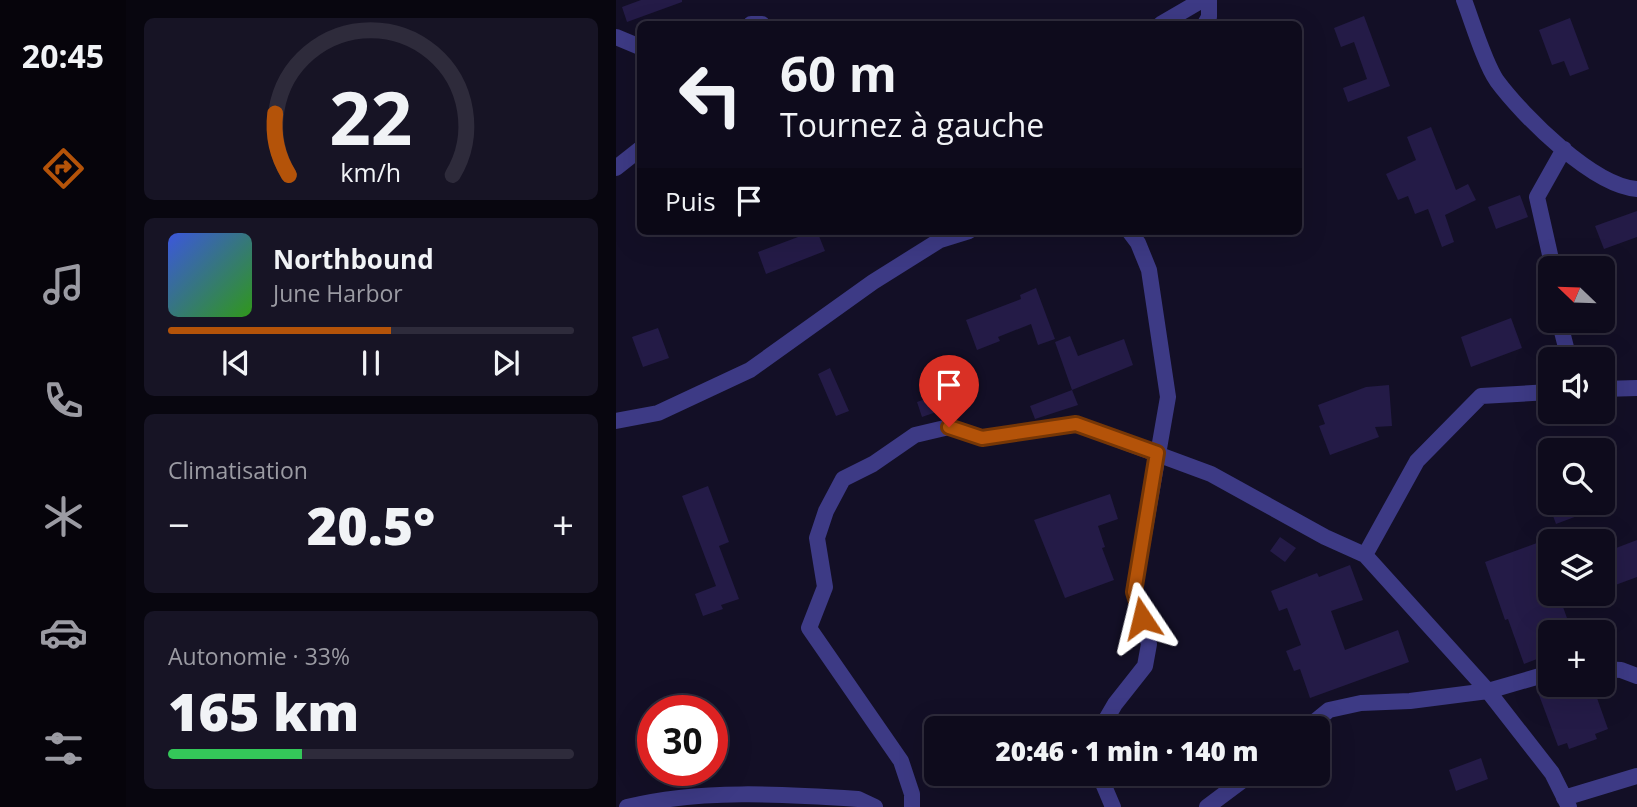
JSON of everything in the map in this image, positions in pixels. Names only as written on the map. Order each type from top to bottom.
[{"type":"street","points":[[1166,21],[1202,0]]},
{"type":"street","points":[[1207,21],[1209,0]]},
{"type":"street","points":[[1464,0],[1496,79],[1532,120],[1564,149],[1602,177],[1615,184],[1637,189]]},
{"type":"street","points":[[616,37],[637,46]]},
{"type":"street","points":[[1550,256],[1537,197],[1564,149]]},
{"type":"street","points":[[616,168],[637,151]]},
{"type":"street","points":[[616,421],[658,413],[750,370],[873,282],[940,240],[956,235]]},
{"type":"street","points":[[1108,716],[1145,666],[1149,644],[1134,592],[1168,397],[1149,270],[1132,235]]},
{"type":"street","points":[[1615,389],[1637,388]]},
{"type":"street","points":[[1365,555],[1417,461],[1482,397],[1538,393]]},
{"type":"street","points":[[912,807],[912,794],[901,761],[809,628],[825,587],[817,538],[826,511],[843,480],[873,464],[915,435],[949,427],[982,438],[1076,424],[1211,474],[1325,537],[1365,555],[1488,691],[1552,774],[1567,802],[1637,776]]},
{"type":"street","points":[[1615,670],[1637,676]]},
{"type":"street","points":[[1322,716],[1329,710],[1361,703],[1410,701],[1488,691],[1538,676]]},
{"type":"street","points":[[1104,786],[1114,807]]},
{"type":"street","points":[[1207,807],[1235,786]]},
{"type":"street","points":[[627,807],[714,795],[858,799],[875,807]]},
{"type":"building","points":[[641,0],[682,2],[627,22],[622,7]]},
{"type":"building","points":[[1364,16],[1390,86],[1348,102],[1343,88],[1367,79],[1354,42],[1341,47],[1334,28]]},
{"type":"building","points":[[1570,18],[1589,69],[1570,76],[1564,61],[1552,65],[1539,30]]},
{"type":"building","points":[[1431,127],[1456,190],[1468,184],[1476,200],[1445,215],[1454,242],[1442,247],[1428,209],[1415,214],[1408,196],[1398,200],[1386,174],[1416,160],[1407,137]]},
{"type":"building","points":[[1520,195],[1528,217],[1496,229],[1488,207]]},
{"type":"building","points":[[1637,211],[1637,237],[1604,249],[1595,226]]},
{"type":"building","points":[[803,235],[819,235],[825,251],[766,274],[758,252]]},
{"type":"building","points":[[1036,288],[1055,339],[1038,345],[1031,324],[998,337],[1000,341],[977,350],[966,320],[1021,299],[1020,295]]},
{"type":"building","points":[[1511,318],[1522,348],[1471,367],[1461,337]]},
{"type":"building","points":[[658,328],[669,358],[643,367],[632,337]]},
{"type":"building","points":[[1070,336],[1078,356],[1124,339],[1133,365],[1072,390],[1055,342]]},
{"type":"building","points":[[830,368],[849,411],[836,416],[818,374]]},
{"type":"building","points":[[1389,385],[1392,426],[1375,427],[1379,437],[1330,455],[1319,426],[1325,424],[1318,405],[1366,387]]},
{"type":"building","points":[[1072,390],[1078,405],[1035,419],[1030,406]]},
{"type":"building","points":[[936,395],[942,410],[922,417],[917,402]]},
{"type":"building","points":[[708,486],[729,542],[719,546],[739,599],[721,605],[723,609],[703,616],[695,594],[716,586],[682,496]]},
{"type":"building","points":[[1110,494],[1118,519],[1098,526],[1105,547],[1102,548],[1114,580],[1065,598],[1034,520]]},
{"type":"building","points":[[1553,515],[1580,515],[1556,524]]},
{"type":"building","points":[[1280,537],[1296,548],[1285,562],[1270,551]]},
{"type":"building","points":[[1637,540],[1637,577],[1615,585],[1615,548]]},
{"type":"building","points":[[1537,543],[1538,606],[1563,606],[1568,620],[1538,620],[1538,659],[1524,664],[1485,562]]},
{"type":"building","points":[[1350,565],[1363,600],[1331,611],[1345,650],[1398,630],[1409,662],[1310,698],[1300,669],[1294,671],[1286,651],[1301,645],[1287,608],[1279,611],[1271,591],[1317,573],[1319,577]]},
{"type":"building","points":[[1540,697],[1597,697],[1608,729],[1595,734],[1597,739],[1569,749],[1567,743],[1558,746]]},
{"type":"building","points":[[1481,758],[1488,779],[1456,791],[1449,770]]},
{"type":"route","points":[[949,427],[982,438],[1076,424],[1157,453],[1134,592],[1142,618]]}]
